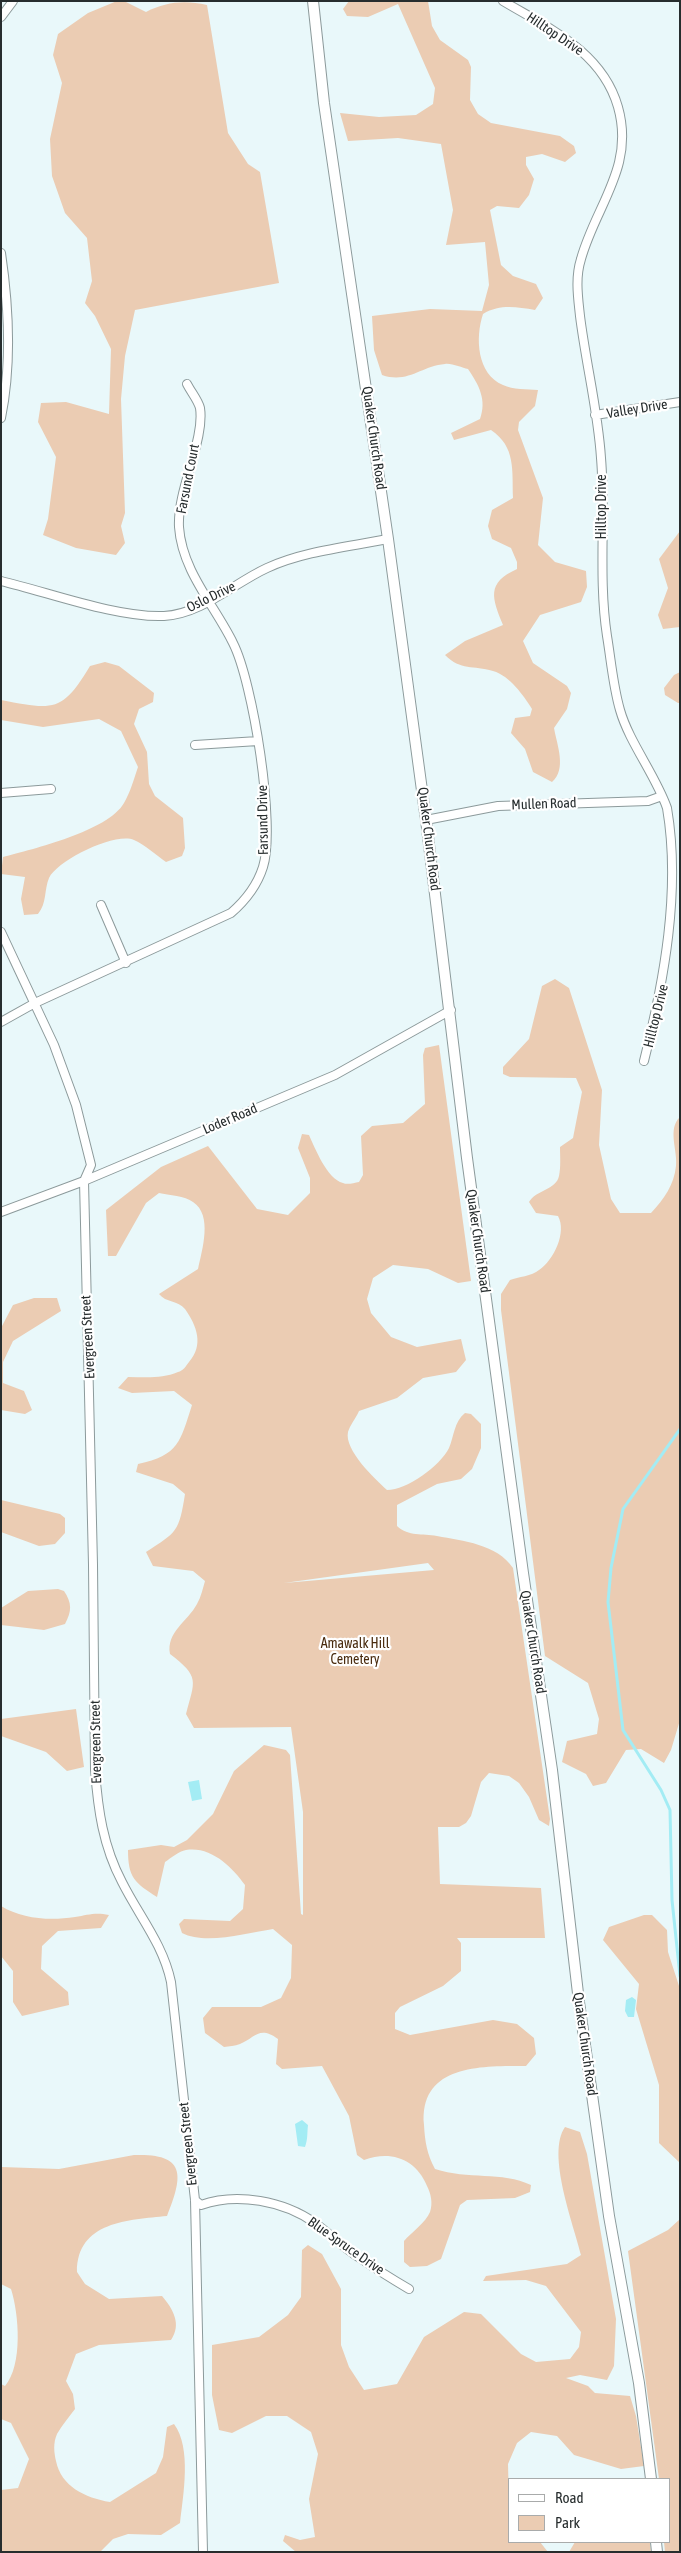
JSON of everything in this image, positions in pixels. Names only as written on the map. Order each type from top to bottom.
[{"type":"street","points":[[1,18],[13,1]]},
{"type":"street","name":"Quaker Church Road","points":[[313,1],[324,103],[388,539],[426,820],[451,1010],[467,1158],[517,1535],[552,1770],[579,2002],[609,2216],[639,2383],[651,2478]]},
{"type":"street","name":"Hilltop Drive","points":[[503,1],[551,30],[586,55],[600,68],[619,109],[621,150],[619,172],[593,225],[580,262],[577,290],[601,454],[604,502],[601,591],[620,711],[668,809],[676,846],[679,911],[671,957],[644,1062]]},
{"type":"street","points":[[1,253],[8,312],[8,344],[6,395],[1,418]]},
{"type":"street","name":"Farsund Court","points":[[187,384],[199,406],[201,422],[187,477],[179,528],[186,558],[209,602]]},
{"type":"street","name":"Valley Drive","points":[[595,415],[680,402]]},
{"type":"street","name":"Oslo Drive","points":[[1,580],[113,611],[165,616],[209,602],[266,568],[294,558],[388,539]]},
{"type":"street","name":"Farsund Drive","points":[[1,1022],[35,1003],[126,963],[231,913],[246,900],[256,883],[264,865],[266,846],[258,741],[250,690],[237,653],[209,602]]},
{"type":"street","points":[[195,745],[258,741]]},
{"type":"street","points":[[1,793],[51,789]]},
{"type":"street","name":"Mullen Road","points":[[426,820],[498,806],[648,801],[662,796]]},
{"type":"street","points":[[101,905],[126,963]]},
{"type":"street","name":"Evergreen Street","points":[[1,932],[54,1045],[76,1105],[91,1165],[84,1181],[98,1810],[106,1847],[122,1882],[161,1947],[167,1963],[195,2200],[203,2552]]},
{"type":"street","name":"Loder Road","points":[[1,1212],[84,1181],[335,1074],[451,1010]]},
{"type":"street","name":"Blue Spruce Drive","points":[[195,2200],[201,2205],[215,2200],[261,2201],[285,2207],[314,2222],[359,2258],[409,2289]]},
{"type":"green space","points":[[117,1],[124,1],[146,12],[175,3],[207,5],[228,133],[248,164],[260,172],[279,283],[135,310],[125,356],[121,399],[125,513],[121,526],[125,543],[116,555],[76,548],[43,535],[48,519],[56,457],[38,422],[41,403],[66,402],[109,414],[111,349],[95,316],[85,303],[92,281],[87,238],[65,213],[52,176],[50,139],[62,83],[53,55],[58,34],[88,13]]},
{"type":"green space","points":[[349,1],[428,1],[432,26],[440,40],[468,60],[471,67],[470,100],[478,114],[491,123],[560,136],[574,146],[576,153],[565,162],[542,154],[526,157],[526,165],[534,179],[529,195],[519,208],[497,206],[490,210],[501,265],[513,276],[536,284],[543,298],[535,310],[515,307],[502,308],[483,314],[479,334],[480,354],[483,364],[494,380],[511,388],[538,390],[535,406],[519,422],[518,430],[543,498],[538,545],[555,562],[586,571],[587,587],[581,602],[540,615],[523,641],[533,663],[567,686],[571,693],[567,709],[554,728],[560,764],[557,777],[552,782],[533,772],[525,749],[511,733],[515,718],[530,716],[532,709],[520,692],[499,673],[486,669],[462,666],[445,655],[465,641],[503,625],[496,607],[494,592],[500,580],[517,569],[517,562],[511,548],[492,539],[488,526],[492,510],[513,498],[511,460],[505,444],[491,430],[454,440],[451,433],[480,419],[482,412],[481,393],[468,369],[445,364],[436,365],[407,376],[391,377],[382,375],[374,350],[372,316],[430,309],[482,311],[489,285],[485,242],[446,245],[453,210],[441,144],[398,138],[348,141],[340,113],[379,117],[416,115],[433,104],[435,88],[398,4],[368,17],[347,16],[343,9]]},
{"type":"green space","points":[[680,531],[680,627],[663,629],[658,615],[668,588],[659,559]]},
{"type":"green space","points":[[105,662],[119,666],[154,693],[153,702],[139,709],[134,724],[147,752],[149,784],[155,796],[183,818],[185,848],[182,856],[166,862],[134,840],[114,840],[88,849],[63,863],[54,871],[47,883],[43,905],[38,914],[24,915],[21,899],[25,877],[1,874],[3,857],[69,838],[103,822],[124,803],[138,767],[121,731],[99,719],[43,727],[1,720],[1,700],[33,706],[54,704],[72,693],[90,666]]},
{"type":"green space","points":[[680,672],[680,703],[678,703],[665,695],[664,688],[674,675]]},
{"type":"green space","points":[[555,979],[569,988],[602,1090],[599,1145],[611,1199],[620,1213],[651,1213],[668,1191],[676,1166],[674,1128],[680,1117],[680,1720],[671,1750],[664,1763],[641,1749],[626,1750],[606,1783],[593,1786],[586,1774],[562,1762],[567,1741],[597,1734],[599,1719],[588,1683],[545,1656],[501,1310],[501,1294],[510,1280],[533,1274],[550,1260],[560,1237],[561,1230],[558,1216],[536,1213],[529,1202],[557,1181],[560,1169],[560,1147],[573,1138],[582,1092],[576,1078],[510,1077],[503,1074],[503,1067],[529,1039],[542,986]]},
{"type":"green space","name":"Amawalk Hill Cemetery","points":[[439,1045],[471,1281],[458,1283],[428,1269],[393,1265],[373,1278],[367,1299],[371,1313],[391,1337],[417,1347],[461,1339],[466,1360],[456,1372],[423,1378],[397,1398],[359,1411],[349,1429],[348,1439],[355,1455],[387,1490],[404,1486],[431,1469],[445,1455],[456,1425],[465,1413],[471,1414],[481,1424],[481,1448],[472,1469],[461,1479],[437,1484],[397,1505],[397,1526],[406,1532],[479,1545],[498,1554],[513,1568],[550,1819],[549,1826],[539,1820],[529,1797],[519,1783],[509,1776],[489,1773],[481,1782],[471,1816],[466,1823],[459,1827],[438,1827],[440,1884],[541,1888],[545,1938],[457,1938],[461,1943],[461,1971],[443,1986],[400,2007],[395,2013],[395,2029],[410,2035],[493,2020],[517,2024],[534,2038],[536,2054],[526,2066],[473,2069],[457,2073],[442,2080],[432,2090],[425,2105],[424,2125],[427,2148],[435,2169],[460,2174],[508,2178],[531,2185],[530,2192],[515,2198],[467,2200],[460,2205],[441,2259],[427,2266],[410,2267],[404,2262],[404,2241],[425,2220],[430,2212],[431,2205],[428,2189],[416,2169],[402,2159],[384,2156],[364,2160],[357,2155],[349,2116],[322,2066],[282,2069],[276,2064],[278,2039],[266,2033],[258,2034],[238,2045],[224,2047],[205,2033],[203,2018],[212,2007],[261,2007],[281,1998],[291,1978],[292,1945],[273,1929],[214,1938],[202,1938],[182,1933],[179,1924],[184,1919],[230,1921],[243,1909],[245,1885],[234,1871],[220,1859],[204,1851],[186,1850],[165,1862],[157,1897],[143,1888],[134,1879],[129,1867],[128,1850],[161,1845],[174,1847],[187,1840],[213,1814],[234,1771],[264,1745],[286,1750],[290,1755],[301,1914],[303,1915],[303,1812],[291,1727],[194,1728],[186,1714],[192,1694],[193,1680],[186,1668],[170,1654],[170,1646],[174,1633],[197,1604],[205,1581],[193,1571],[153,1566],[146,1552],[175,1530],[181,1516],[185,1494],[173,1484],[136,1472],[138,1464],[162,1456],[176,1445],[192,1405],[174,1391],[132,1393],[118,1388],[128,1377],[160,1377],[180,1371],[194,1356],[197,1336],[193,1322],[182,1306],[165,1299],[159,1294],[198,1269],[205,1233],[203,1215],[199,1208],[190,1200],[159,1193],[146,1203],[116,1256],[108,1256],[106,1210],[161,1167],[208,1146],[257,1209],[288,1215],[310,1193],[310,1178],[298,1148],[302,1134],[309,1135],[318,1155],[332,1176],[346,1184],[359,1182],[363,1175],[361,1136],[372,1126],[403,1123],[425,1104],[423,1055],[425,1048]],"holes":[[[428,1563],[434,1570],[284,1583]]]},
{"type":"green space","points":[[34,1298],[57,1298],[61,1311],[13,1341],[3,1362],[3,1383],[24,1391],[32,1410],[25,1414],[1,1410],[1,1328],[13,1305]]},
{"type":"green space","points":[[1,1500],[60,1514],[65,1518],[65,1533],[55,1544],[39,1546],[1,1532]]},
{"type":"green space","points":[[58,1589],[64,1591],[70,1603],[70,1611],[65,1624],[44,1630],[1,1625],[1,1608],[28,1591]]},
{"type":"green space","points":[[76,1709],[84,1767],[67,1771],[46,1752],[1,1736],[1,1719]]},
{"type":"green space","points":[[1,1906],[18,1914],[46,1919],[96,1914],[109,1915],[101,1928],[58,1931],[42,1946],[41,1969],[68,1992],[69,2005],[22,2016],[13,2002],[13,1971],[1,1956]]},
{"type":"green space","points":[[644,1915],[652,1915],[667,1930],[668,1952],[680,1989],[680,2163],[659,2143],[659,2085],[636,2009],[639,1984],[603,1940],[609,1927]]},
{"type":"green space","points":[[565,2127],[580,2132],[587,2154],[616,2319],[614,2366],[607,2380],[580,2375],[566,2378],[588,2386],[595,2393],[630,2396],[636,2416],[644,2466],[621,2469],[574,2455],[557,2436],[531,2432],[517,2443],[508,2464],[508,2543],[541,2543],[548,2552],[296,2552],[283,2541],[285,2535],[300,2540],[315,2537],[309,2499],[318,2454],[311,2432],[287,2416],[266,2416],[232,2433],[219,2430],[212,2395],[212,2345],[259,2337],[288,2315],[301,2297],[302,2250],[308,2245],[322,2254],[341,2289],[341,2345],[349,2367],[364,2390],[397,2384],[424,2337],[464,2312],[481,2314],[521,2354],[536,2362],[570,2359],[579,2347],[581,2332],[546,2286],[526,2280],[483,2281],[486,2276],[567,2264],[581,2255],[563,2190],[558,2154],[560,2139]]},
{"type":"green space","points":[[134,2155],[151,2155],[164,2158],[172,2163],[176,2170],[178,2179],[167,2216],[122,2222],[108,2226],[95,2233],[86,2242],[79,2255],[77,2272],[85,2284],[109,2299],[162,2296],[173,2311],[176,2328],[171,2340],[99,2345],[76,2354],[66,2381],[73,2394],[75,2409],[57,2434],[54,2444],[55,2454],[59,2470],[69,2484],[83,2494],[110,2502],[156,2473],[163,2457],[167,2427],[174,2424],[180,2434],[185,2459],[180,2523],[161,2535],[128,2534],[113,2539],[100,2552],[1,2552],[1,2490],[18,2488],[29,2459],[11,2423],[1,2419],[1,2384],[5,2386],[11,2377],[15,2366],[18,2339],[16,2312],[11,2289],[1,2284],[1,2167],[59,2169]]},
{"type":"green space","points":[[680,2219],[680,2552],[665,2552],[664,2543],[671,2543],[671,2478],[659,2478],[628,2251],[668,2230]]},
{"type":"green space","points":[[574,2543],[650,2543],[651,2552],[569,2552]]},
{"type":"water","points":[[199,1780],[202,1799],[192,1801],[188,1782]]},
{"type":"water","points":[[632,1997],[636,2000],[634,2017],[628,2017],[625,2011],[626,2000]]},
{"type":"water","points":[[302,2120],[308,2125],[305,2147],[298,2146],[295,2124]]},
{"type":"waterway","points":[[680,1429],[623,1509],[611,1568],[608,1602],[623,1730],[661,1790],[670,1810],[672,1900],[680,1976]]}]
